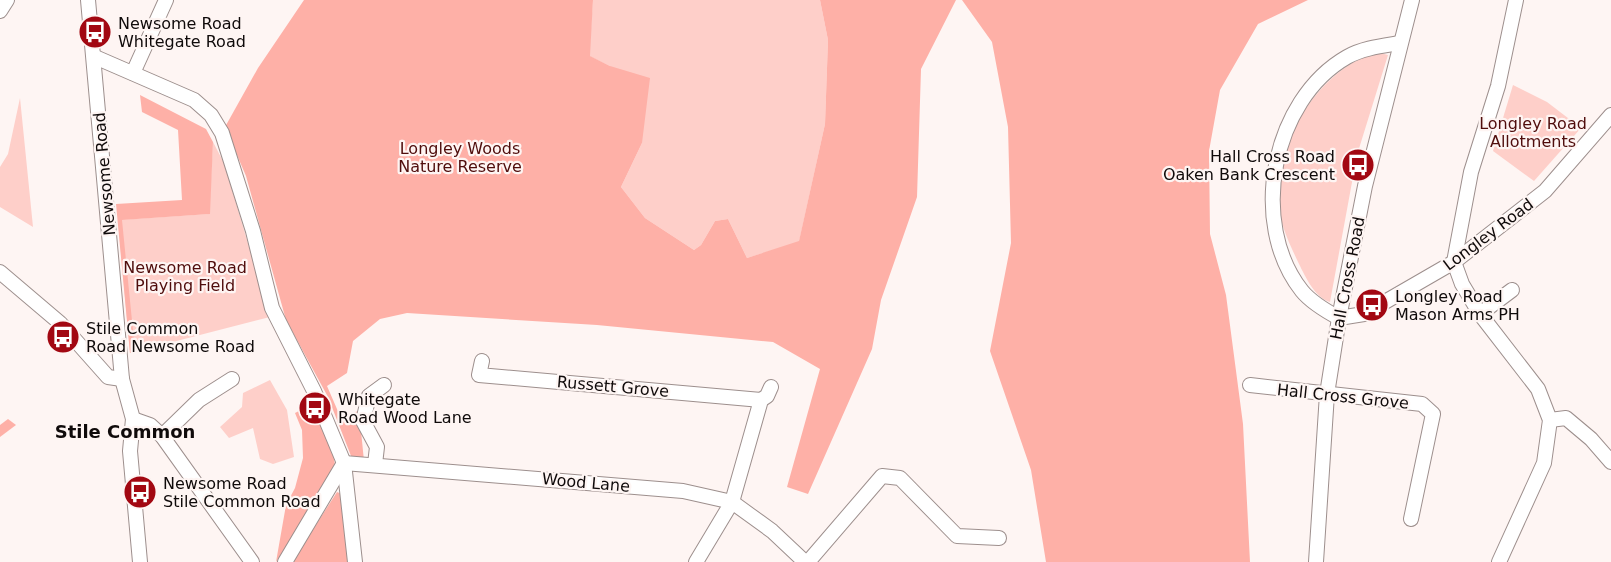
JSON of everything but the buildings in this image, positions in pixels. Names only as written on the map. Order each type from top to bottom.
[{"type":"street","points":[[0,11],[7,0]]},
{"type":"street","name":"Newsome Road","points":[[88,0],[95,57],[100,147],[122,378],[133,418],[130,451],[140,562]]},
{"type":"street","points":[[133,73],[166,0]]},
{"type":"street","name":"Hall Cross Road","points":[[1316,562],[1327,394],[1339,318],[1365,186],[1412,0]]},
{"type":"street","points":[[1499,562],[1544,463],[1550,420],[1538,389],[1480,314],[1462,284],[1454,262],[1472,172],[1498,86],[1516,0]]},
{"type":"street","points":[[1339,318],[1323,309],[1302,291],[1284,258],[1272,210],[1275,164],[1282,137],[1300,104],[1319,81],[1345,58],[1361,51],[1400,43]]},
{"type":"street","points":[[95,57],[194,100],[211,115],[222,133],[253,231],[272,308],[314,391],[344,463],[355,562]]},
{"type":"street","name":"Longley Road","points":[[1339,318],[1364,314],[1454,262],[1545,191],[1611,115]]},
{"type":"street","points":[[0,272],[60,323],[108,377],[122,378]]},
{"type":"street","points":[[1480,314],[1512,290]]},
{"type":"street","name":"Russett Grove","points":[[482,361],[479,375],[761,400]]},
{"type":"street","points":[[162,436],[199,400],[232,379]]},
{"type":"street","points":[[375,464],[377,447],[363,421],[369,396],[384,385]]},
{"type":"street","name":"Hall Cross Grove","points":[[1251,385],[1422,404],[1433,414],[1411,519]]},
{"type":"street","points":[[696,562],[732,502],[761,400],[767,396],[771,387]]},
{"type":"street","points":[[133,418],[150,425],[162,436],[252,562]]},
{"type":"street","points":[[1550,420],[1566,418],[1591,439],[1611,462]]},
{"type":"street","points":[[285,562],[344,463]]},
{"type":"street","name":"Wood Lane","points":[[344,463],[683,491],[732,502],[772,531],[807,562]]},
{"type":"street","points":[[807,562],[882,476],[900,478],[957,536],[999,538]]},
{"type":"green space","name":"Longley Woods Nature Reserve","points":[[304,0],[593,0],[590,56],[610,66],[650,78],[642,143],[621,187],[645,218],[694,250],[701,245],[715,221],[728,219],[747,258],[799,241],[825,124],[828,40],[820,0],[956,0],[921,69],[917,197],[881,300],[872,349],[808,494],[787,487],[820,369],[773,342],[597,325],[407,313],[380,319],[353,341],[347,373],[327,386],[340,416],[359,411],[364,461],[353,461],[328,397],[286,320],[246,176],[225,127],[258,68]]},
{"type":"green space","points":[[593,0],[820,0],[828,40],[825,124],[799,242],[747,258],[728,219],[715,221],[701,245],[694,250],[645,218],[621,187],[642,143],[610,66],[589,56]]},
{"type":"green space","points":[[962,0],[1308,0],[1258,24],[1220,90],[1209,151],[1210,234],[1226,295],[1243,424],[1250,562],[1046,562],[1031,470],[990,351],[1011,243],[1008,127],[992,42]]},
{"type":"green space","points":[[1377,52],[1388,55],[1357,155],[1330,302],[1320,296],[1311,286],[1288,240],[1279,208],[1279,176],[1293,131],[1305,109],[1320,90],[1356,61]]},
{"type":"green space","name":"Longley Road Allotments","points":[[1513,85],[1547,102],[1581,128],[1534,181],[1493,151]]},
{"type":"green space","points":[[140,95],[206,129],[213,142],[210,214],[122,220],[135,351],[130,353],[116,204],[182,200],[178,130],[142,112]]},
{"type":"green space","points":[[20,98],[33,227],[0,207],[0,167],[8,154]]},
{"type":"green space","name":"Newsome Road Playing Field","points":[[213,142],[224,163],[270,317],[130,353],[118,220],[209,214]]},
{"type":"green space","points":[[270,380],[287,410],[294,457],[273,464],[260,459],[253,428],[229,438],[220,427],[242,407],[243,393]]},
{"type":"green space","points":[[311,405],[332,448],[336,470],[276,562],[286,505],[295,488],[303,458],[302,430],[295,413]]},
{"type":"green space","points":[[8,419],[16,425],[0,437],[0,425]]},
{"type":"green space","points":[[337,492],[344,495],[349,562],[292,562]]},
{"type":"place","name":"Newsome Road Whitegate Road","points":[[95,32]]},
{"type":"place","name":"Hall Cross Road Oaken Bank Crescent","points":[[1358,165]]},
{"type":"place","name":"Longley Road Mason Arms PH","points":[[1372,305]]},
{"type":"place","name":"Stile Common Road Newsome Road","points":[[63,337]]},
{"type":"place","name":"Whitegate Road Wood Lane","points":[[315,408]]},
{"type":"place","name":"Newsome Road Stile Common Road","points":[[140,492]]},
{"type":"district","name":"Stile Common","points":[[125,432]]}]
